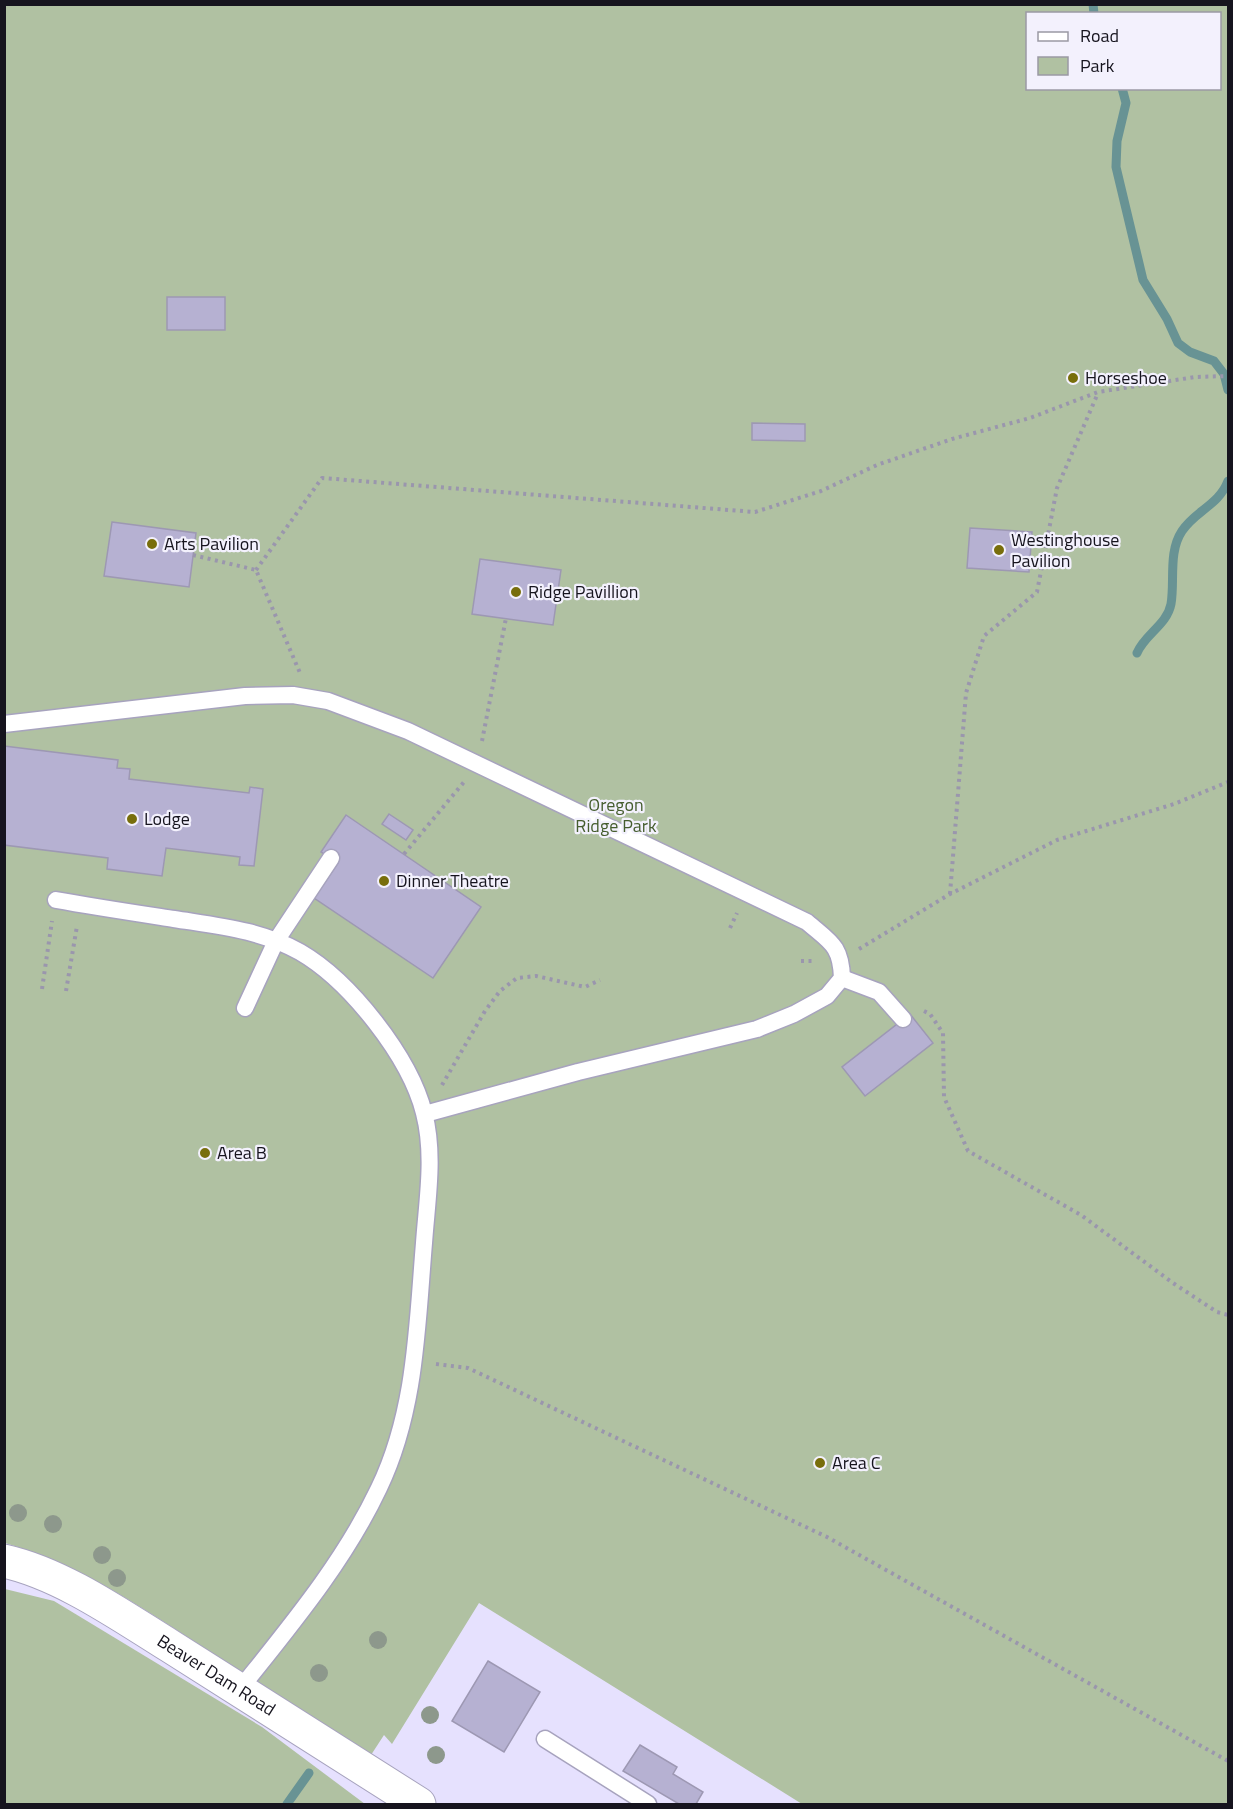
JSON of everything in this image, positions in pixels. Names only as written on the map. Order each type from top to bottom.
[{"type":"street","name":"Beaver Dam Road","points":[[4,1561],[21,1564],[64,1584],[118,1614],[419,1804]]},
{"type":"lane","points":[[4,724],[245,696],[293,695],[328,700],[408,731],[807,922],[834,945],[842,960],[842,978],[827,996],[794,1014],[757,1029],[578,1072],[425,1114]]},
{"type":"lane","points":[[245,1008],[276,941],[331,858]]},
{"type":"lane","points":[[56,900],[229,927],[263,935],[299,952],[322,967],[379,1023],[415,1085],[425,1114],[430,1163],[415,1365],[400,1433],[375,1496],[350,1543],[309,1603],[240,1689]]},
{"type":"lane","points":[[842,978],[879,992],[898,1013]]},
{"type":"lane","points":[[545,1739],[648,1804]]},
{"type":"path","points":[[256,570],[322,478],[755,512],[821,491],[877,465],[952,439],[1030,418],[1098,392],[1206,376],[1228,376]]},
{"type":"path","points":[[950,894],[966,693],[984,636],[1037,592],[1057,488],[1098,392]]},
{"type":"path","points":[[194,555],[256,570]]},
{"type":"path","points":[[256,570],[311,698]]},
{"type":"path","points":[[842,960],[950,894],[1057,840],[1174,804],[1228,782]]},
{"type":"path","points":[[42,989],[56,900]]},
{"type":"path","points":[[66,991],[81,904]]},
{"type":"path","points":[[425,1114],[485,1011],[500,991],[517,978],[536,976],[585,987],[600,980]]},
{"type":"path","points":[[898,1013],[908,999],[930,1014],[943,1033],[944,1097],[968,1150],[1081,1215],[1173,1283],[1217,1312],[1228,1315]]},
{"type":"path","points":[[415,1365],[443,1364],[468,1368],[827,1537],[1228,1761]]},
{"type":"green space","name":"Oregon Ridge Park","points":[[4,5],[1228,5],[1228,1804],[802,1804],[479,1603],[392,1744],[384,1735],[371,1755],[152,1614],[81,1573],[31,1551],[5,1543]]},
{"type":"green space","points":[[5,1589],[54,1601],[262,1727],[365,1804],[5,1804]]},
{"type":"building","points":[[167,297],[225,297],[225,330],[167,330]]},
{"type":"building","points":[[752,423],[805,424],[805,441],[752,440]]},
{"type":"building","name":"Arts Pavilion","points":[[112,522],[196,533],[189,587],[104,576]]},
{"type":"building","name":"Westinghouse Pavilion","points":[[970,528],[1032,532],[1029,572],[967,568]]},
{"type":"building","name":"Ridge Pavillion","points":[[480,559],[561,570],[553,625],[472,614]]},
{"type":"building","name":"Lodge","points":[[4,746],[118,760],[117,768],[130,769],[129,779],[249,793],[250,787],[263,789],[254,866],[239,865],[240,857],[166,848],[162,876],[107,869],[108,858],[4,845]]},
{"type":"building","points":[[389,814],[413,830],[406,840],[382,824]]},
{"type":"building","name":"Dinner Theatre","points":[[346,815],[481,907],[433,978],[314,898],[338,863],[321,852]]},
{"type":"building","points":[[910,1014],[933,1043],[865,1096],[842,1067]]},
{"type":"building","points":[[488,1661],[540,1692],[504,1752],[452,1721]]},
{"type":"building","points":[[640,1745],[677,1767],[673,1774],[703,1792],[696,1804],[679,1804],[623,1771]]},
{"type":"waterway","points":[[1093,4],[1094,12]]},
{"type":"waterway","points":[[1123,90],[1126,103],[1117,141],[1116,167],[1143,280],[1167,319],[1178,343],[1190,352],[1214,361],[1224,374],[1228,390]]},
{"type":"waterway","points":[[1137,653],[1169,611],[1175,548],[1182,531],[1193,518],[1219,496],[1228,481]]},
{"type":"waterway","points":[[287,1804],[309,1773]]},
{"type":"place","name":"Horseshoe","points":[[1073,378]]},
{"type":"place","name":"Arts Pavilion","points":[[152,544]]},
{"type":"place","name":"Westinghouse Pavilion","points":[[999,550]]},
{"type":"place","name":"Ridge Pavillion","points":[[516,592]]},
{"type":"place","name":"Lodge","points":[[132,819]]},
{"type":"place","name":"Dinner Theatre","points":[[384,881]]},
{"type":"place","name":"Area B","points":[[205,1153]]},
{"type":"place","name":"Area C","points":[[820,1463]]}]
